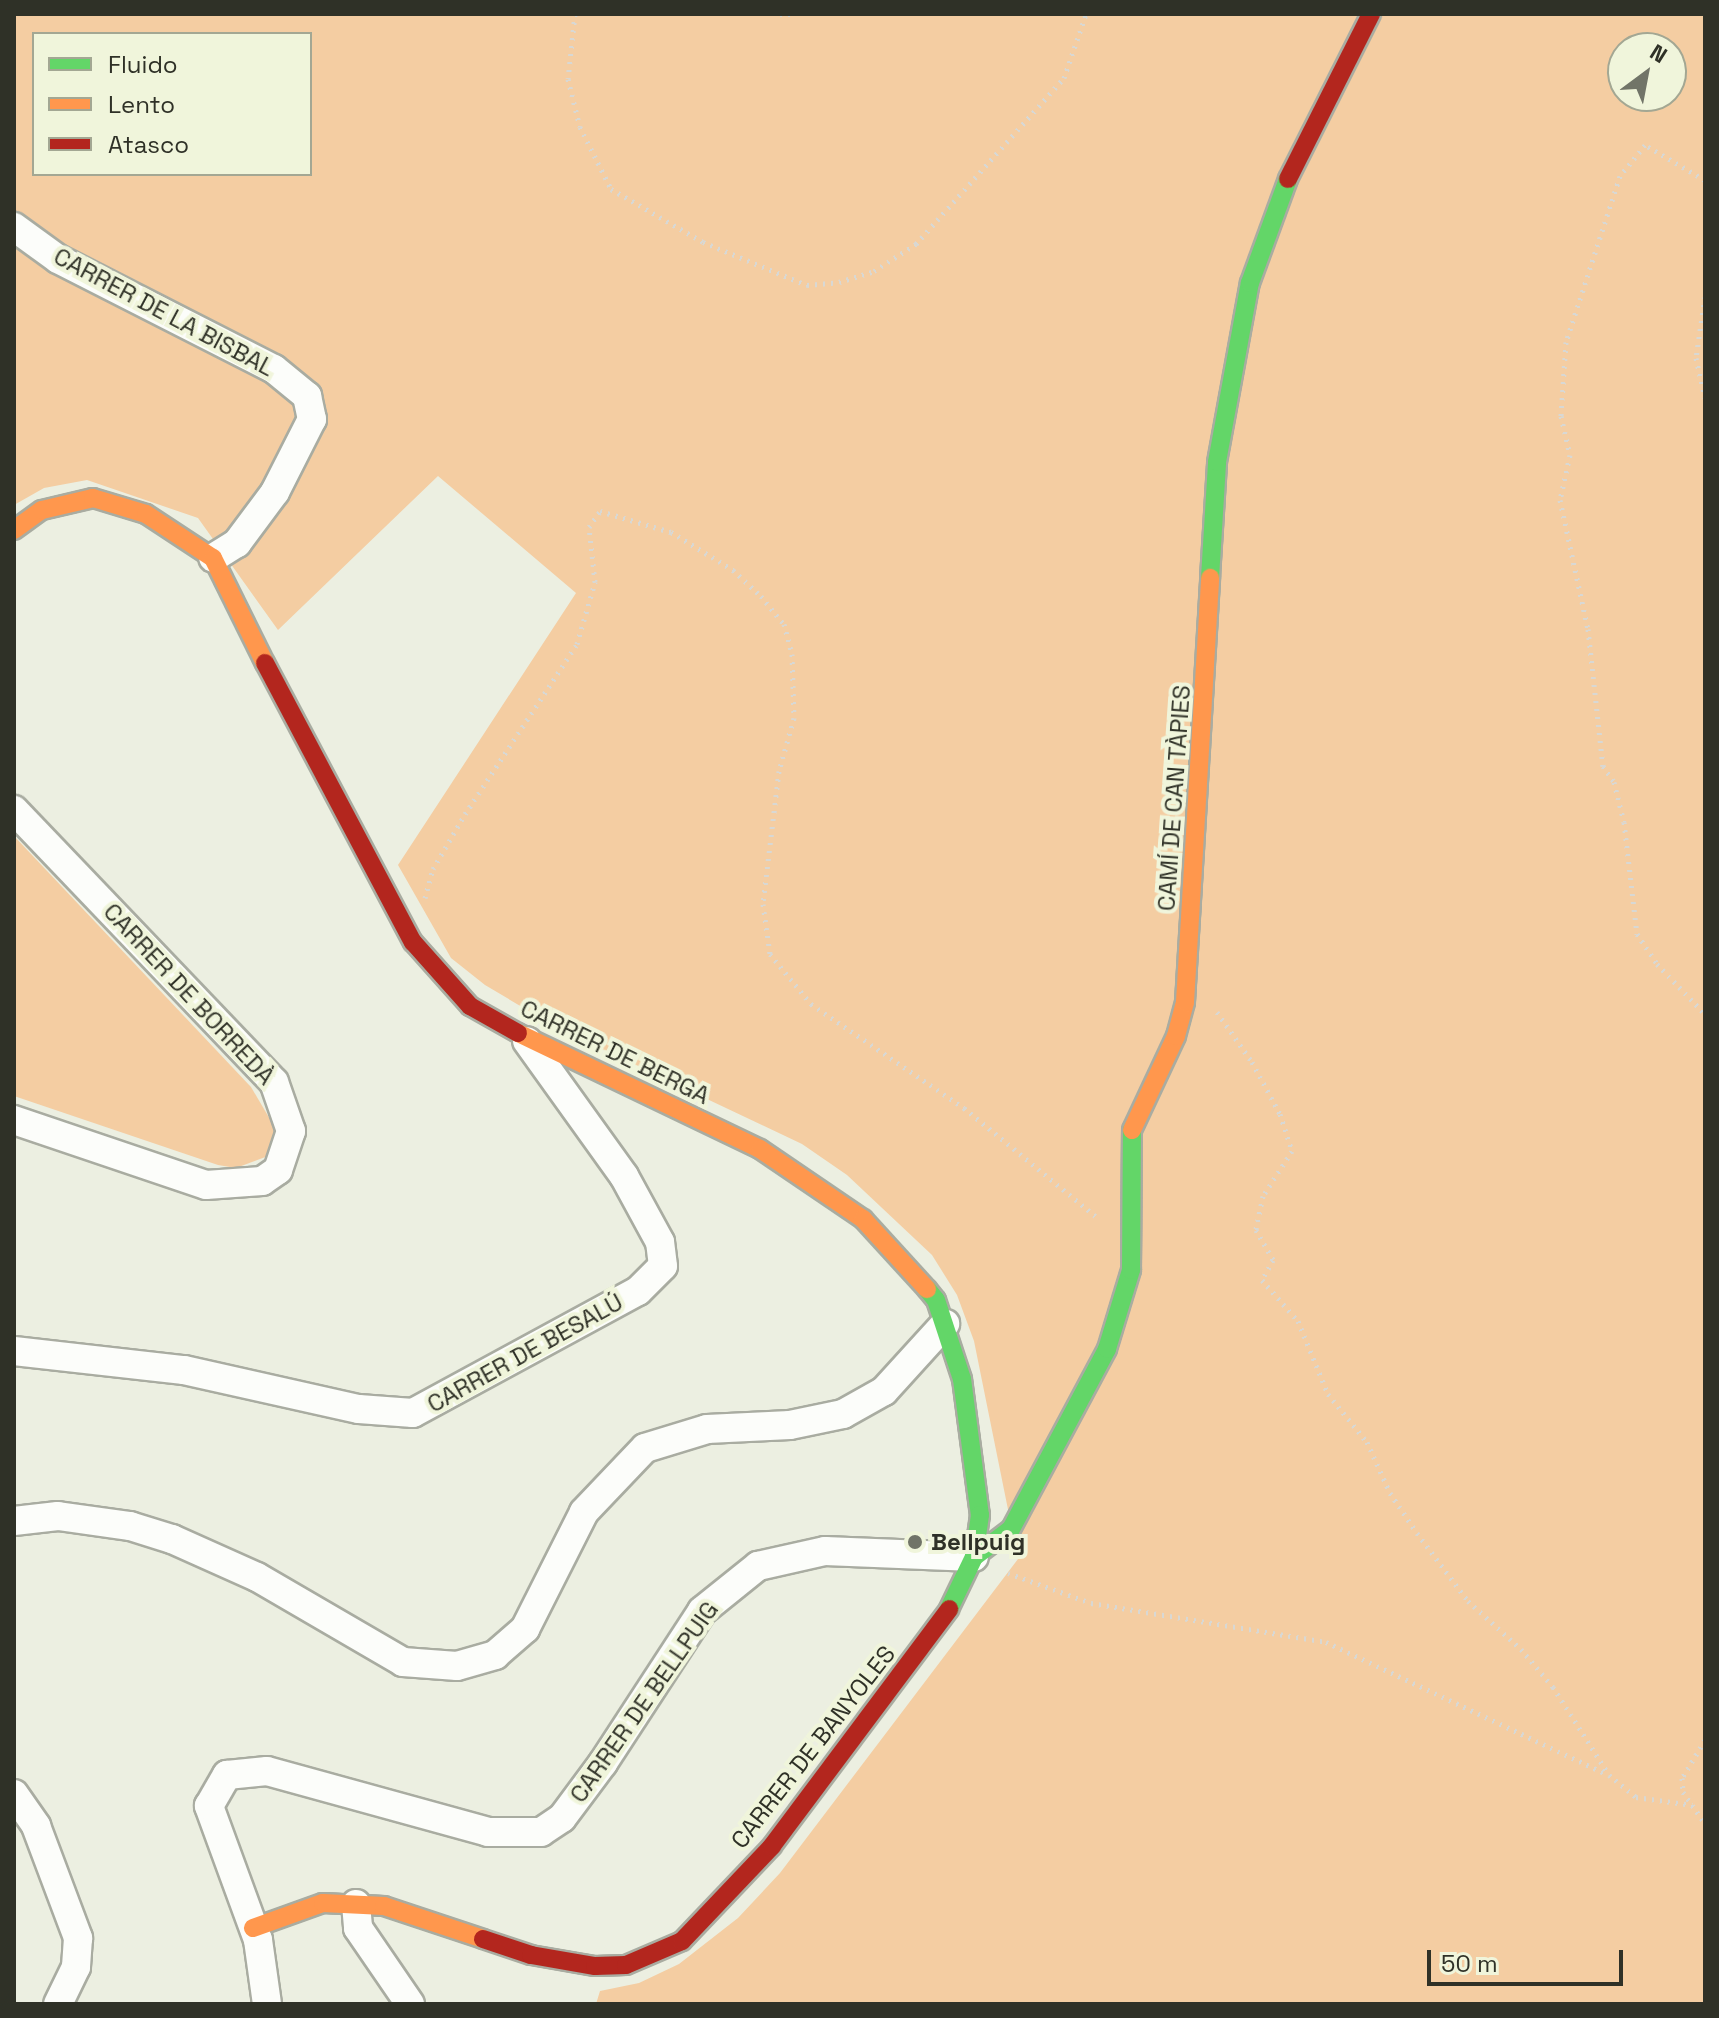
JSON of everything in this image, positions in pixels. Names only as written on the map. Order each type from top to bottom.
[{"type":"street","name":"CAMÍ DE CAN TÀPIES","points":[[974,1557],[1011,1529],[1107,1349],[1122,1308],[1132,1248],[1132,1127],[1183,1018],[1217,462],[1225,411],[1250,283],[1276,204],[1371,14]]},
{"type":"street","name":"CARRER DE LA BISBAL","points":[[14,227],[58,259],[274,369],[307,396],[312,419],[275,492],[237,543],[213,558]]},
{"type":"street","points":[[14,530],[42,510],[93,498],[146,514],[213,558]]},
{"type":"street","name":"CARRER DE BERGA","points":[[213,558],[318,769],[413,942],[470,1006],[524,1036],[695,1116],[816,1183],[892,1245],[936,1300],[962,1379],[980,1515],[974,1557]]},
{"type":"street","name":"CARRER DE BORREDÀ","points":[[14,810],[274,1082],[291,1131],[278,1170],[262,1181],[206,1185],[14,1120]]},
{"type":"street","name":"CARRER DE BESALÚ","points":[[14,1351],[184,1370],[359,1409],[413,1413],[638,1291],[663,1266],[654,1229],[624,1176],[524,1036]]},
{"type":"street","points":[[14,1521],[58,1516],[130,1526],[172,1539],[257,1577],[403,1662],[457,1666],[495,1655],[525,1629],[584,1512],[645,1448],[707,1429],[790,1425],[843,1414],[884,1391],[945,1324]]},
{"type":"street","name":"CARRER DE BELLPUIG","points":[[267,2004],[253,1928],[209,1806],[227,1775],[267,1771],[488,1832],[541,1832],[562,1818],[603,1763],[702,1611],[758,1566],[825,1551],[974,1557]]},
{"type":"street","name":"CARRER DE BANYOLES","points":[[253,1928],[323,1903],[384,1906],[571,1965],[626,1965],[682,1941],[772,1846],[958,1596],[974,1557]]},
{"type":"street","points":[[14,1794],[36,1826],[78,1938],[76,1967],[58,2004]]},
{"type":"street","points":[[356,1904],[358,1928],[410,2004]]},
{"type":"path","points":[[575,14],[568,79],[580,127],[611,189],[703,242],[807,285],[839,282],[874,271],[916,244],[1064,78],[1086,14]]},
{"type":"path","points":[[780,14],[790,14]]},
{"type":"path","points":[[1705,180],[1645,145],[1620,176],[1566,342],[1561,416],[1570,455],[1560,500],[1588,629],[1603,766],[1614,782],[1624,822],[1637,934],[1657,964],[1705,1014]]},
{"type":"path","points":[[1705,297],[1696,358],[1705,398]]},
{"type":"path","points":[[413,942],[433,869],[577,644],[595,582],[589,527],[600,511],[671,532],[733,570],[761,596],[784,624],[792,654],[794,718],[779,771],[763,904],[770,954],[811,1004],[964,1108],[1132,1248]]},
{"type":"path","points":[[1187,983],[1217,1012],[1252,1062],[1280,1114],[1292,1151],[1263,1196],[1256,1230],[1273,1260],[1262,1280],[1298,1321],[1328,1394],[1367,1442],[1390,1493],[1417,1533],[1468,1601],[1521,1649],[1553,1687],[1609,1775]]},
{"type":"path","points":[[974,1557],[1091,1603],[1326,1642],[1609,1775],[1636,1797],[1692,1805]]},
{"type":"path","points":[[1705,1740],[1682,1778],[1692,1805],[1705,1823]]},
{"type":"shaded area","points":[[14,14],[1705,14],[1705,2004],[596,2004],[600,1991],[639,1983],[679,1964],[738,1918],[780,1873],[1018,1559],[974,1341],[957,1295],[932,1255],[847,1175],[802,1144],[559,1029],[485,985],[451,958],[398,865],[576,593],[438,476],[278,630],[198,518],[87,480],[44,488],[14,505]]},
{"type":"shaded area","points":[[14,836],[251,1087],[274,1126],[275,1143],[268,1156],[236,1168],[218,1165],[14,1096]]},
{"type":"traffic: fast","points":[[1210,578],[1217,462],[1250,283],[1288,179]]},
{"type":"traffic: fast","points":[[974,1557],[1011,1529],[1107,1349],[1131,1270],[1132,1130]]},
{"type":"traffic: fast","points":[[927,1289],[936,1300],[962,1379],[980,1515],[974,1557],[949,1609]]},
{"type":"traffic: slow","points":[[14,530],[42,510],[93,498],[146,514],[213,558],[265,663]]},
{"type":"traffic: slow","points":[[1132,1130],[1176,1036],[1185,1002],[1210,578]]},
{"type":"traffic: slow","points":[[518,1033],[760,1149],[863,1219],[927,1289]]},
{"type":"traffic: slow","points":[[253,1928],[323,1903],[384,1906],[483,1939]]},
{"type":"traffic: jam","points":[[1288,179],[1371,14]]},
{"type":"traffic: jam","points":[[265,663],[413,942],[470,1006],[518,1033]]},
{"type":"traffic: jam","points":[[483,1939],[531,1955],[595,1966],[626,1965],[682,1941],[772,1846],[949,1609]]},
{"type":"place","name":"Bellpuig","points":[[915,1542]]}]
